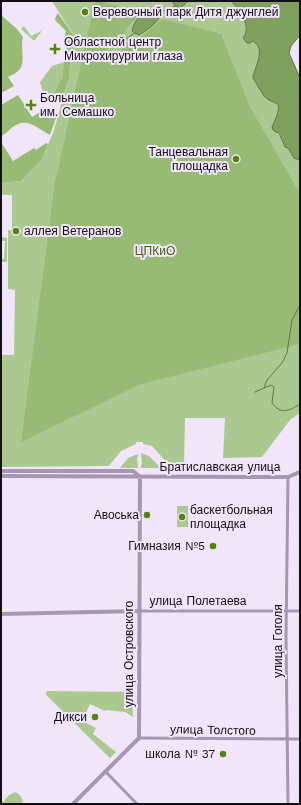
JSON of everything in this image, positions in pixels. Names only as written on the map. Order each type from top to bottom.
[{"type":"street","name":"Братиславская улица","points":[[1,471],[133,471],[140,477]]},
{"type":"street","name":"Братиславская улица","points":[[1,476],[288,477],[300,472]]},
{"type":"street","name":"улица Островского","points":[[139,738],[140,477]]},
{"type":"street","name":"улица Гоголя","points":[[288,477],[286,611],[288,804]]},
{"type":"street","name":"улица Полетаева","points":[[1,614],[140,611],[300,611]]},
{"type":"street","name":"улица Толстого","points":[[139,738],[300,739]]},
{"type":"street","points":[[72,804],[139,738]]},
{"type":"street","points":[[105,771],[137,804]]},
{"type":"green space","name":"ЦПКиО","points":[[52,1],[172,1],[175,6],[187,4],[189,1],[231,1],[241,13],[245,24],[246,33],[243,37],[255,42],[260,49],[253,78],[264,96],[278,104],[278,114],[273,123],[285,147],[288,148],[294,158],[300,160],[300,413],[290,420],[262,457],[223,458],[225,418],[185,418],[184,467],[171,467],[152,446],[143,444],[143,442],[136,442],[136,444],[121,451],[109,466],[1,467],[1,355],[14,355],[15,290],[8,289],[8,230],[12,230],[12,195],[2,195],[2,183],[21,181],[42,159],[53,133],[69,78],[73,35]]},
{"type":"green space","name":"ЦПКиО","points":[[95,1],[100,1],[142,13],[127,28],[123,36],[123,40],[128,43],[132,43],[138,39],[162,19],[221,34],[250,107],[300,194],[300,344],[141,384],[21,442],[55,183]],"holes":[[[115,43],[119,44],[122,48],[122,53],[113,62],[105,62],[104,56],[108,49]]]},
{"type":"green space","points":[[58,13],[73,35],[69,78],[62,100],[60,101],[54,93],[62,79],[67,43],[64,38],[66,31],[55,20]]},
{"type":"green space","points":[[1,15],[17,29],[23,37],[23,60],[21,67],[17,72],[8,77],[14,86],[1,93]]},
{"type":"green space","points":[[24,26],[31,36],[41,32],[35,40],[33,40],[21,29]]},
{"type":"green space","points":[[64,62],[62,80],[54,93],[56,98],[44,96],[40,82],[52,66]]},
{"type":"green space","points":[[18,95],[32,117],[40,112],[56,118],[50,135],[30,124],[21,123],[1,136],[1,105]]},
{"type":"green space","points":[[1,142],[13,161],[34,148],[36,150],[46,143],[48,144],[42,159],[21,181],[2,183]]},
{"type":"green space","points":[[1,237],[7,238],[7,262],[1,262],[1,259],[4,259],[5,241],[1,241]]},
{"type":"green space","points":[[141,453],[149,456],[161,468],[141,468]]},
{"type":"green space","points":[[138,454],[138,468],[120,468],[128,458]]},
{"type":"green space","name":"баскетбольная площадка","points":[[177,506],[188,506],[188,527],[177,527]]},
{"type":"green space","points":[[47,691],[132,692],[133,717],[125,712],[105,711],[90,704],[82,721],[96,728],[93,734],[116,752],[110,758],[46,695]]},
{"type":"green space","points":[[15,792],[20,795],[23,801],[21,804],[1,804],[9,795]]},
{"type":"shaded area","points":[[172,1],[189,1],[180,8],[175,6]]},
{"type":"shaded area","points":[[231,1],[300,1],[300,35],[291,46],[289,53],[300,78],[300,160],[294,158],[288,148],[285,147],[279,133],[274,131],[272,128],[278,113],[278,104],[264,96],[253,78],[259,57],[259,48],[252,41],[247,43],[243,38],[246,24],[238,9]]},
{"type":"shaded area","points":[[157,10],[161,11],[159,18],[149,28],[139,35],[132,31],[138,18],[144,13]]},
{"type":"waterway","points":[[161,12],[176,5]]},
{"type":"waterway","points":[[119,44],[133,34]]},
{"type":"waterway","points":[[264,388],[267,380],[282,363],[287,353],[292,320],[300,305]]},
{"type":"waterway","points":[[255,392],[271,385],[274,387],[272,403],[275,407],[285,411],[300,404]]},
{"type":"place","name":"Веревочный парк Дитя джунглей","points":[[85,12]]},
{"type":"place","name":"Областной центр Микрохирургии глаза","points":[[55,49]]},
{"type":"place","name":"Больница им. Семашко","points":[[31,105]]},
{"type":"place","name":"Танцевальная площадка","points":[[236,159]]},
{"type":"place","name":"аллея Ветеранов","points":[[16,231]]},
{"type":"place","name":"Авоська","points":[[147,515]]},
{"type":"place","name":"баскетбольная площадка","points":[[182,517]]},
{"type":"place","name":"Гимназия №5","points":[[213,546]]},
{"type":"place","name":"Дикси","points":[[95,717]]},
{"type":"place","name":"школа № 37","points":[[223,754]]}]
